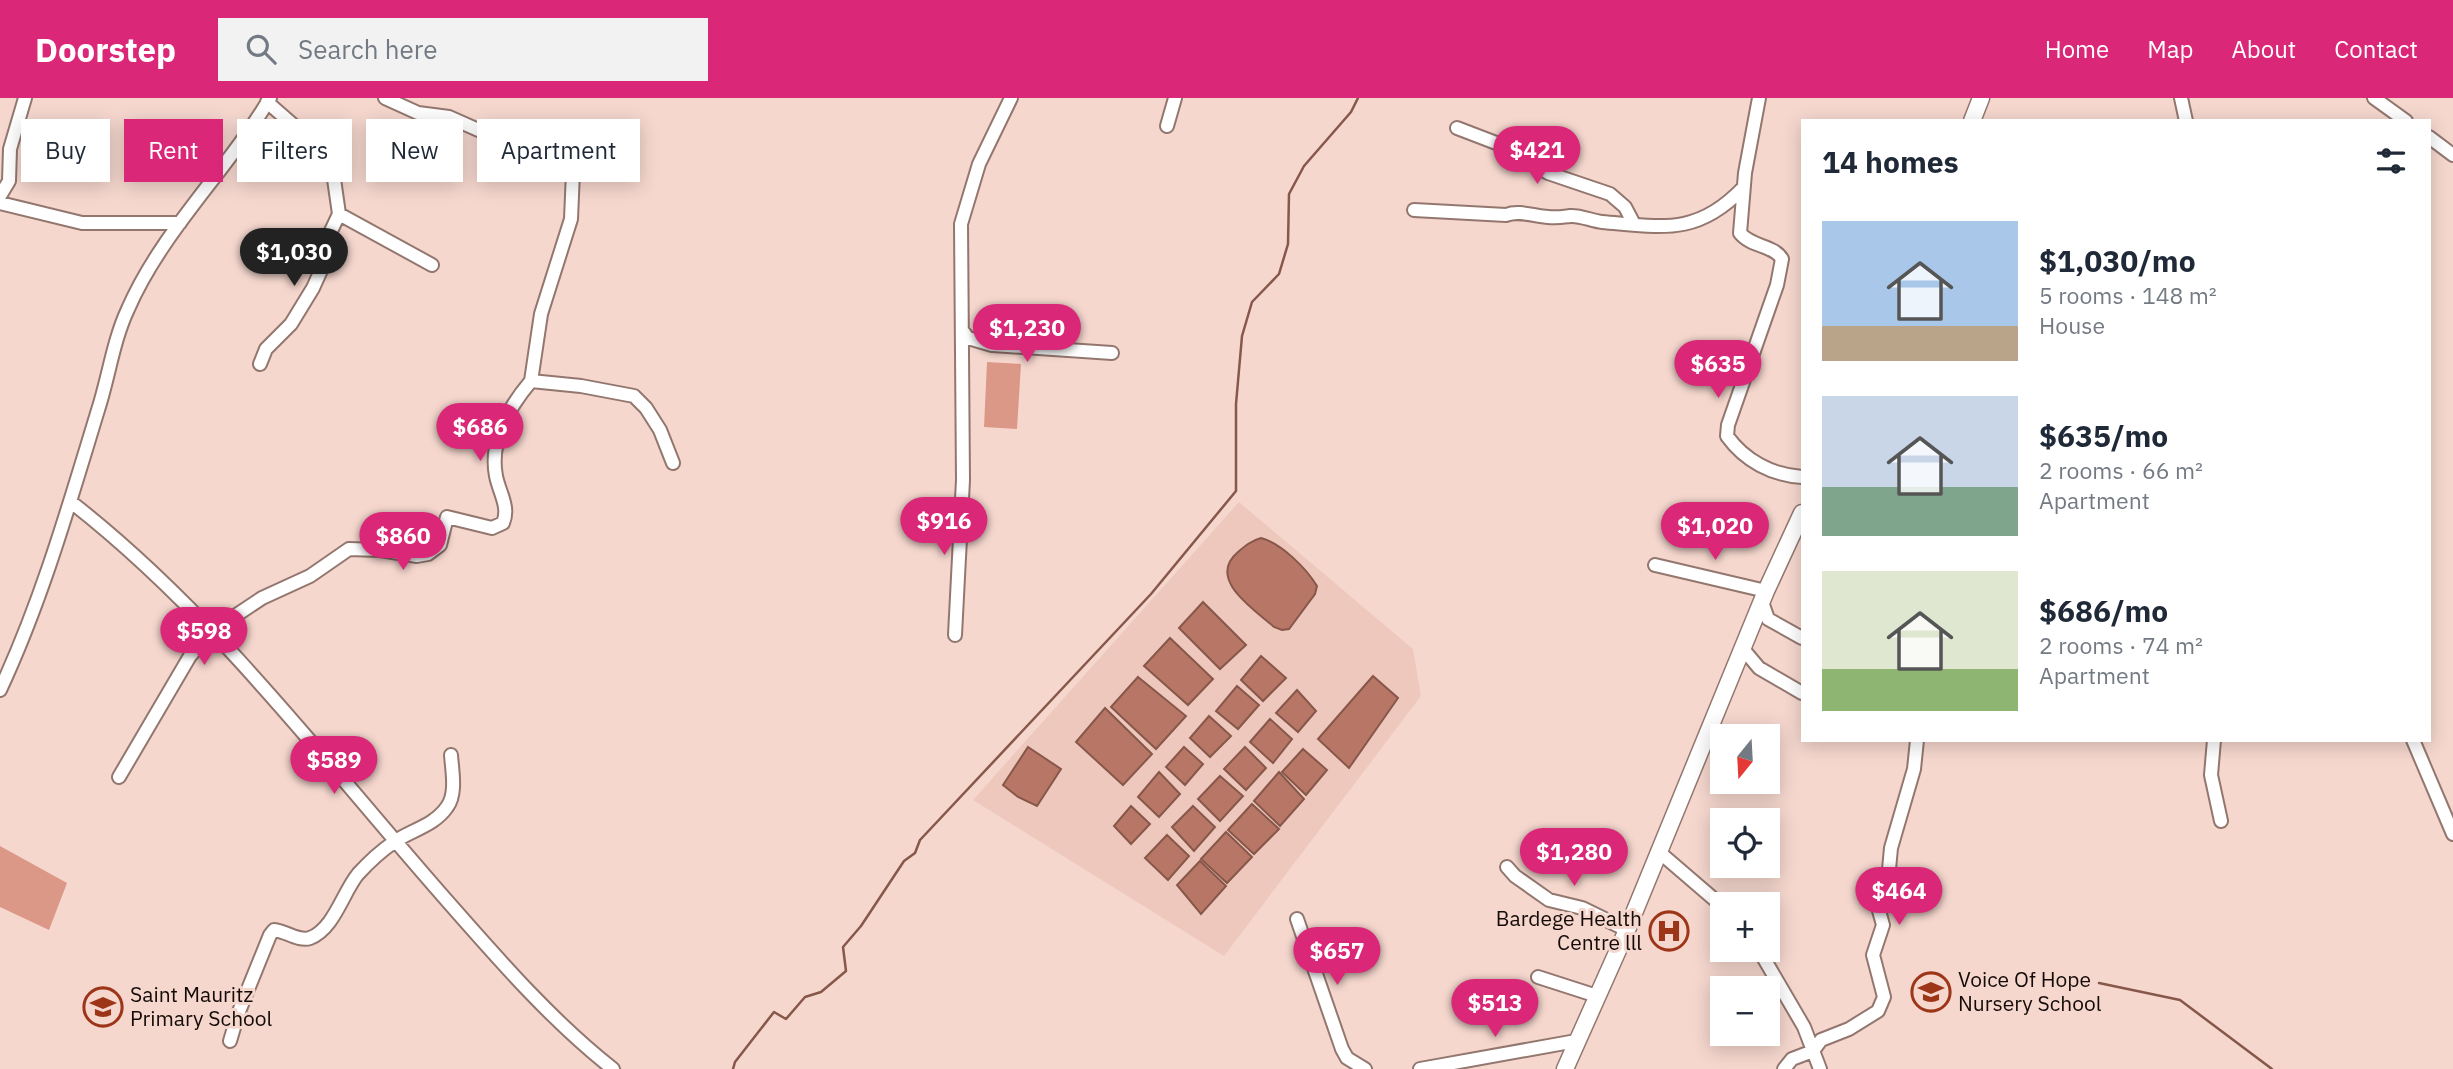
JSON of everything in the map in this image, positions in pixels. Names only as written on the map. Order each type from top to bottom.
[{"type":"street","points":[[0,196],[9,181],[10,149],[25,98]]},
{"type":"street","points":[[119,776],[190,656],[211,632],[262,598],[310,576],[349,550],[380,550],[417,556],[428,554],[440,545],[447,517],[492,528],[503,523],[505,512],[495,474],[496,443],[506,416],[531,381],[541,314],[570,219],[573,172],[449,117],[418,113],[385,98]]},
{"type":"street","points":[[955,635],[963,480],[961,224],[979,164],[1011,98]]},
{"type":"street","points":[[1167,126],[1175,98]]},
{"type":"street","points":[[1759,98],[1743,188],[1740,233],[1748,241],[1779,254],[1782,259],[1777,285],[1736,400],[1727,436],[1762,468],[1786,476],[1801,477]]},
{"type":"street","points":[[1973,119],[1982,98]]},
{"type":"street","points":[[2181,98],[2186,119]]},
{"type":"street","points":[[2374,98],[2403,119]]},
{"type":"street","points":[[0,690],[37,602],[71,502],[127,311],[180,222],[268,100],[331,158],[339,214],[324,246],[321,268],[313,288],[291,324],[266,349],[260,364]]},
{"type":"street","points":[[1457,128],[1504,146],[1548,173],[1610,194],[1625,207],[1634,225]]},
{"type":"street","points":[[2431,138],[2453,155]]},
{"type":"street","points":[[1414,210],[1501,215],[1516,212],[1531,216],[1570,216],[1634,225],[1685,225],[1719,210],[1743,188]]},
{"type":"street","points":[[0,203],[82,223],[180,222]]},
{"type":"street","points":[[339,214],[432,265]]},
{"type":"street","points":[[962,330],[968,338],[992,345],[1112,353]]},
{"type":"street","points":[[531,381],[581,386],[634,396],[646,408],[660,430],[673,463]]},
{"type":"street","points":[[71,502],[153,571],[211,632],[509,971],[570,1033],[613,1069]]},
{"type":"street","points":[[1565,1069],[1627,930],[1764,596],[1798,536],[1801,519]]},
{"type":"street","points":[[1655,565],[1764,596]]},
{"type":"street","points":[[1764,596],[1768,619],[1801,637]]},
{"type":"street","points":[[1743,649],[1759,668],[1801,692]]},
{"type":"street","points":[[1784,1069],[1792,1059],[1813,1051],[1821,1040],[1858,1024],[1878,1011],[1882,1004],[1883,988],[1872,955],[1883,925],[1878,907],[1886,901],[1891,848],[1914,769],[1917,742]]},
{"type":"street","points":[[2214,742],[2211,755],[2213,789],[2221,821]]},
{"type":"street","points":[[2414,742],[2453,834]]},
{"type":"street","points":[[230,1041],[270,935],[274,930],[302,939],[316,934],[335,913],[342,896],[358,874],[395,841],[421,829],[448,807],[453,778],[451,755]]},
{"type":"street","points":[[1658,851],[1710,896]]},
{"type":"street","points":[[1507,867],[1515,876],[1549,900],[1582,908],[1627,930]]},
{"type":"street","points":[[1297,919],[1342,1049],[1347,1058],[1364,1069]]},
{"type":"street","points":[[1766,962],[1804,1027],[1820,1069]]},
{"type":"street","points":[[1538,977],[1597,996]]},
{"type":"street","points":[[1420,1069],[1576,1041]]},
{"type":"shaded area","points":[[987,362],[1021,364],[1017,429],[984,427]]},
{"type":"shaded area","points":[[1239,502],[1413,649],[1421,696],[1224,956],[973,800]]},
{"type":"shaded area","points":[[1261,538],[1277,545],[1292,557],[1317,586],[1315,594],[1289,629],[1274,627],[1236,593],[1230,583],[1227,573],[1230,562],[1244,547]]},
{"type":"shaded area","points":[[1203,602],[1246,645],[1220,669],[1179,628]]},
{"type":"shaded area","points":[[1170,638],[1213,679],[1188,705],[1144,666]]},
{"type":"shaded area","points":[[1261,656],[1286,678],[1263,701],[1241,680]]},
{"type":"shaded area","points":[[1373,676],[1398,698],[1349,768],[1318,739]]},
{"type":"shaded area","points":[[1138,677],[1186,716],[1156,749],[1111,707]]},
{"type":"shaded area","points":[[1237,686],[1259,705],[1238,729],[1216,711]]},
{"type":"shaded area","points":[[1297,690],[1316,711],[1298,732],[1276,713]]},
{"type":"shaded area","points":[[1105,708],[1152,754],[1123,785],[1076,742]]},
{"type":"shaded area","points":[[1209,716],[1231,736],[1210,757],[1190,738]]},
{"type":"shaded area","points":[[1270,719],[1292,739],[1273,763],[1250,742]]},
{"type":"shaded area","points":[[1028,747],[1061,769],[1037,806],[1018,797],[1003,785]]},
{"type":"shaded area","points":[[1184,747],[1203,764],[1185,785],[1166,767]]},
{"type":"shaded area","points":[[1245,747],[1266,768],[1246,790],[1224,769]]},
{"type":"shaded area","points":[[1303,749],[1327,770],[1306,795],[1282,772]]},
{"type":"shaded area","points":[[1159,772],[1180,794],[1159,817],[1138,797]]},
{"type":"shaded area","points":[[1279,772],[1304,799],[1280,826],[1254,801]]},
{"type":"shaded area","points":[[1220,776],[1243,796],[1220,821],[1198,799]]},
{"type":"shaded area","points":[[1252,804],[1279,829],[1254,854],[1228,830]]},
{"type":"shaded area","points":[[1131,806],[1150,824],[1131,844],[1114,826]]},
{"type":"shaded area","points":[[1193,806],[1215,827],[1194,851],[1172,827]]},
{"type":"shaded area","points":[[1226,832],[1252,857],[1227,883],[1201,859]]},
{"type":"shaded area","points":[[1167,835],[1189,856],[1168,880],[1145,858]]},
{"type":"shaded area","points":[[0,846],[67,883],[49,930],[0,907]]},
{"type":"shaded area","points":[[1200,861],[1226,886],[1201,914],[1177,885]]},
{"type":"waterway","points":[[733,1069],[735,1062],[774,1012],[786,1019],[805,997],[821,992],[846,971],[843,947],[861,926],[904,861],[915,853],[920,840],[1151,594],[1236,491],[1236,404],[1242,336],[1252,302],[1279,274],[1288,244],[1289,194],[1304,166],[1351,112],[1358,98]]},
{"type":"waterway","points":[[2099,983],[2180,1000],[2272,1069]]},
{"type":"place","name":"Bardege Health Centre lll","points":[[1669,931]]},
{"type":"place","name":"Voice Of Hope Nursery School","points":[[1931,992]]},
{"type":"place","name":"Saint Mauritz Primary School","points":[[103,1007]]}]
